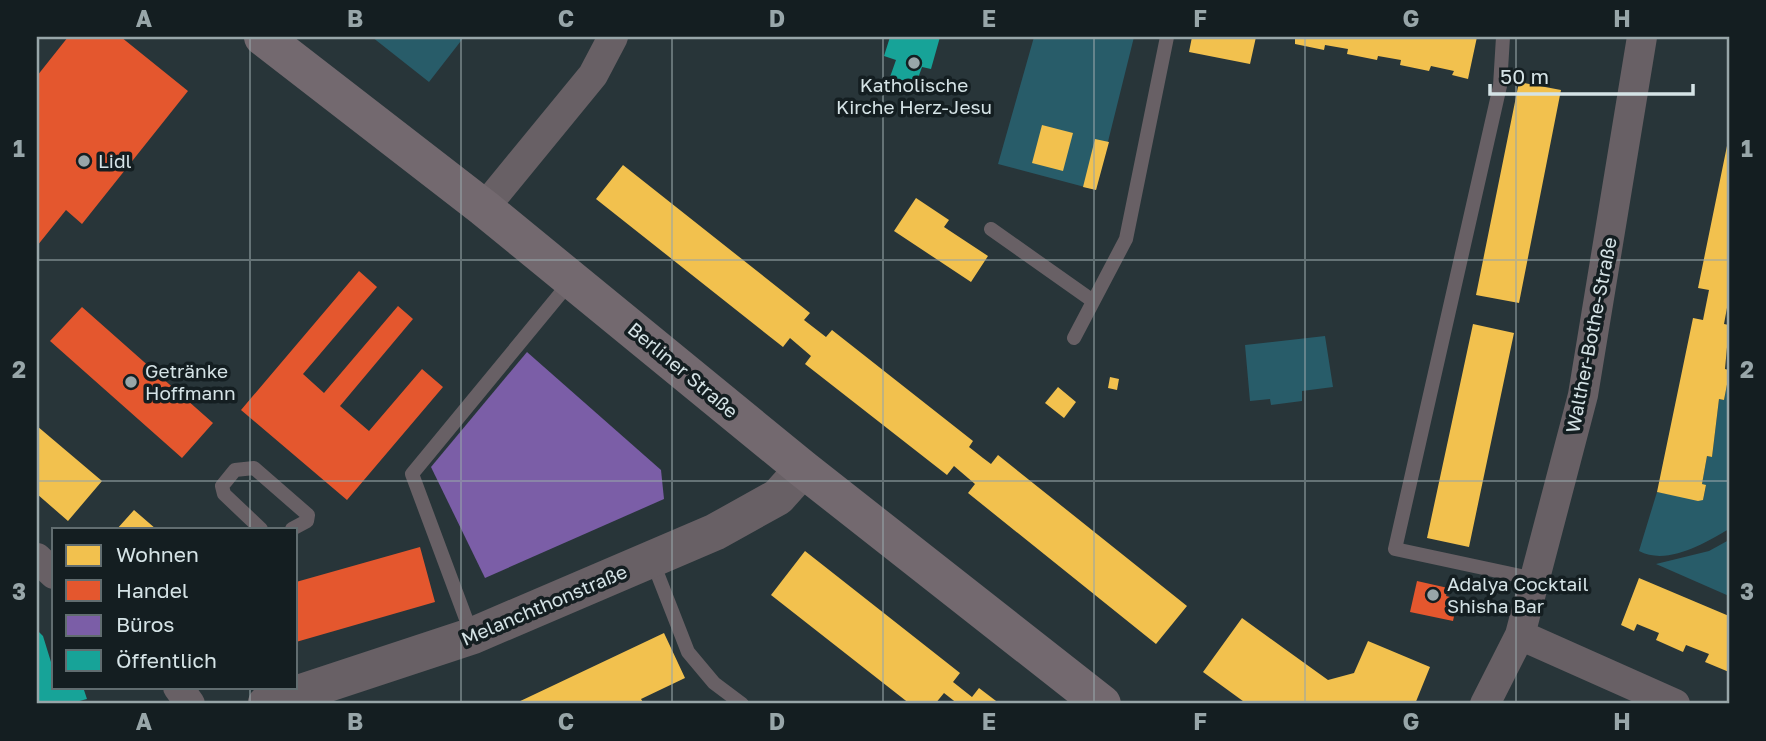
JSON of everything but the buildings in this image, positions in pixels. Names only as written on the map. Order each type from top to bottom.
[{"type":"main road","name":"Berliner Straße","points":[[262,37],[484,208],[803,469],[1102,704]]},
{"type":"street","points":[[484,208],[593,75],[613,37]]},
{"type":"street","name":"Walther-Bothe-Straße","points":[[1485,704],[1521,635],[1583,395],[1642,37]]},
{"type":"street","name":"Melanchthonstraße","points":[[275,697],[472,636],[715,532],[778,497],[803,469]]},
{"type":"street","points":[[37,558],[52,572]]},
{"type":"street","points":[[1521,635],[1675,704]]},
{"type":"street","points":[[179,688],[190,704]]},
{"type":"lane","points":[[1074,338],[1126,239],[1167,37]]},
{"type":"lane","points":[[1503,37],[1500,86],[1395,549],[1535,579]]},
{"type":"lane","points":[[991,229],[1093,301]]},
{"type":"lane","points":[[472,636],[412,474],[573,279]]},
{"type":"lane","points":[[260,528],[224,494],[222,486],[235,470],[247,466],[254,468],[308,515],[307,521],[294,528]]},
{"type":"lane","points":[[651,558],[688,652],[714,683],[742,704]]},
{"type":"shaded area","points":[[372,37],[464,37],[429,82]]},
{"type":"shaded area","points":[[1034,37],[1134,37],[1096,190],[998,164]]},
{"type":"shaded area","points":[[1325,336],[1333,387],[1302,391],[1302,401],[1271,405],[1270,399],[1250,401],[1245,345]]},
{"type":"shaded area","points":[[1729,374],[1729,529],[1686,551],[1662,556],[1639,551],[1657,492],[1703,500],[1706,486],[1702,484],[1707,456],[1712,457],[1719,399],[1724,400]]},
{"type":"shaded area","points":[[1729,540],[1729,596],[1656,564],[1709,551]]},
{"type":"place","name":"Katholische Kirche Herz-Jesu","points":[[914,63]]},
{"type":"place","name":"Lidl","points":[[84,161]]},
{"type":"place","name":"Getränke Hoffmann","points":[[131,382]]},
{"type":"place","name":"Adalya Cocktail Shisha Bar","points":[[1433,595]]}]
